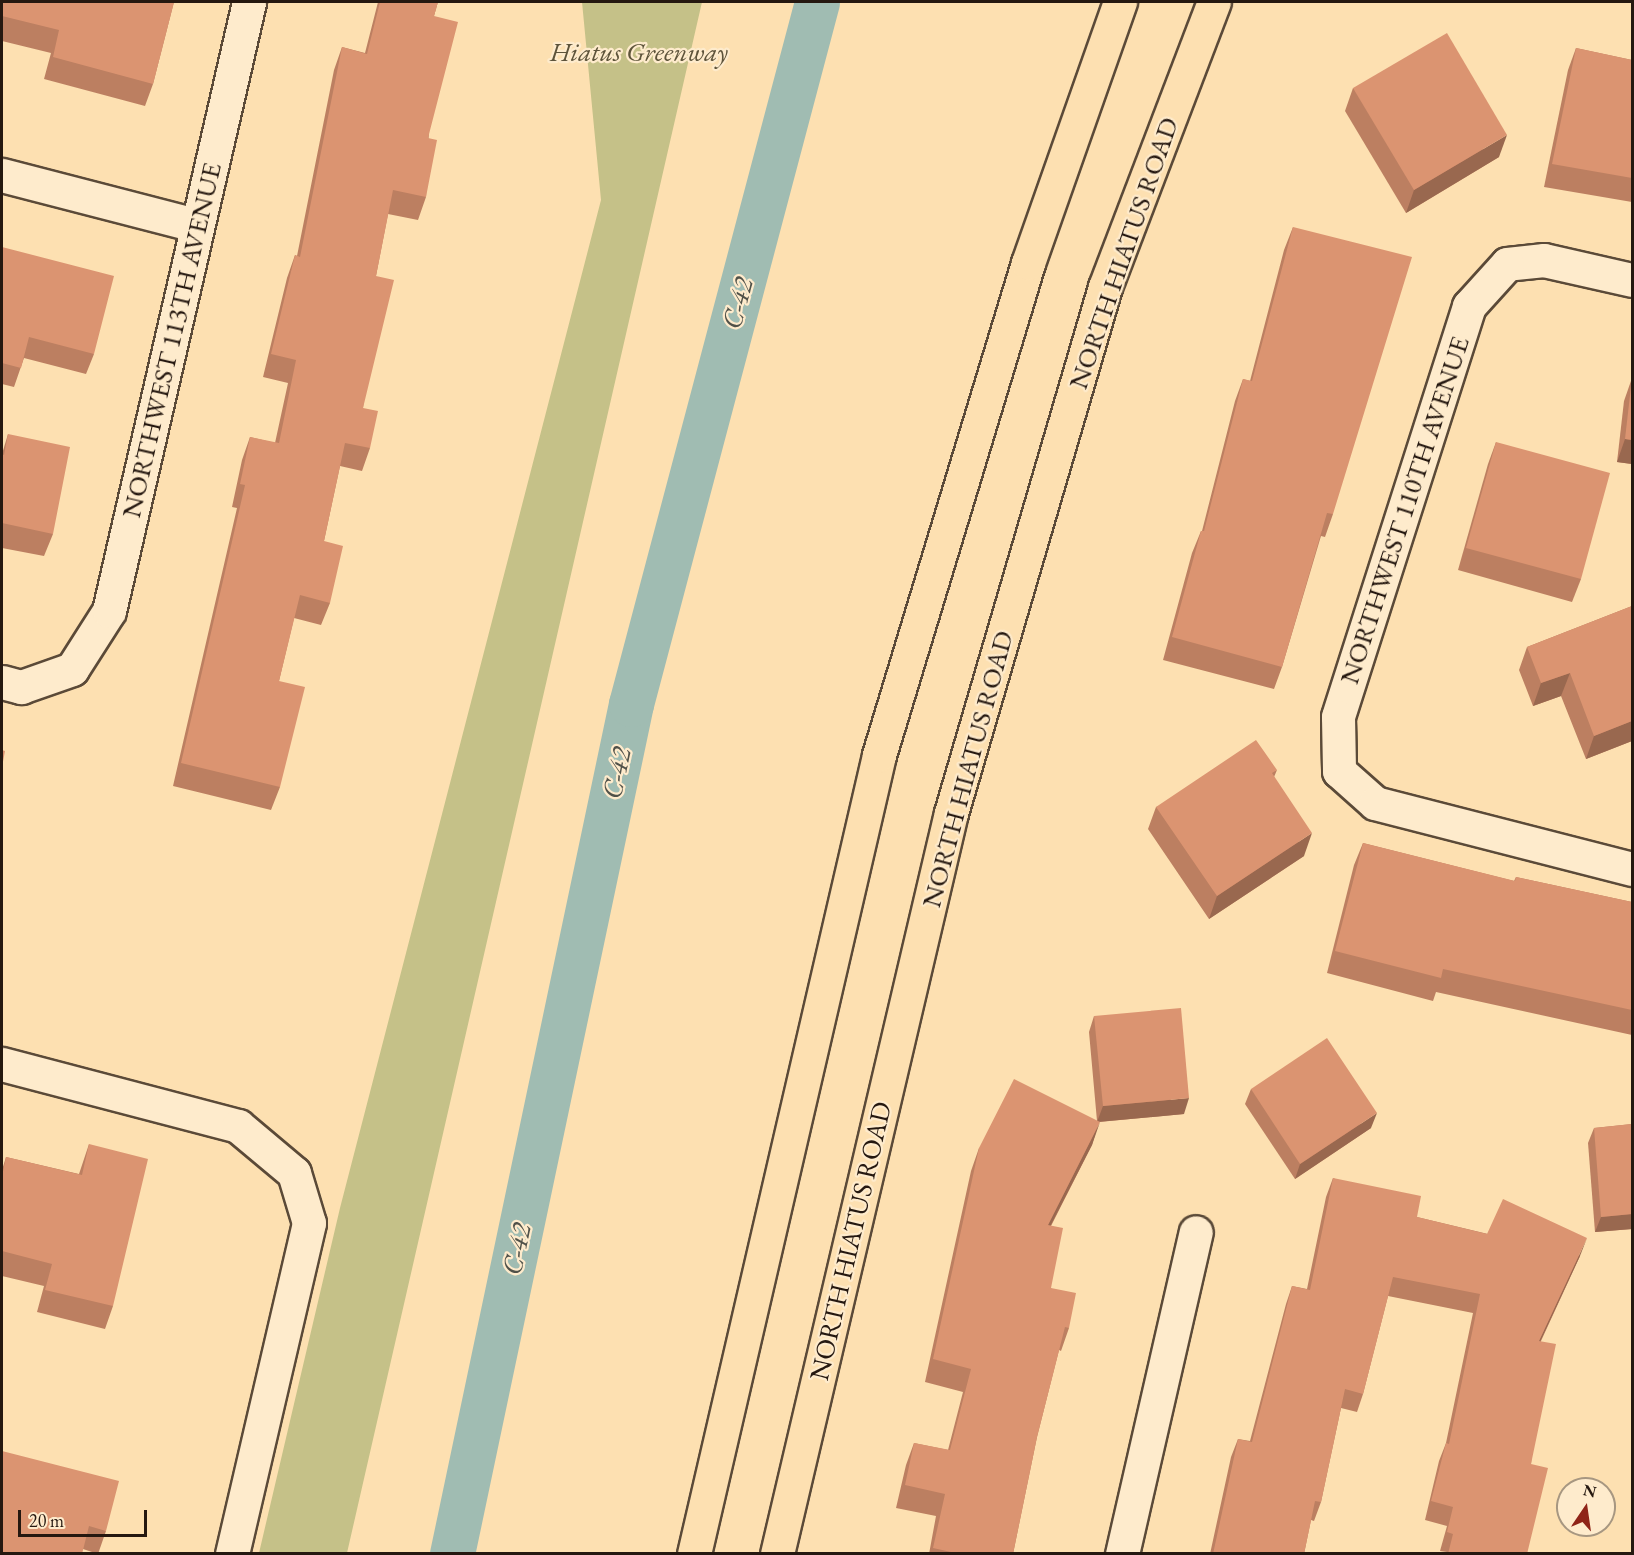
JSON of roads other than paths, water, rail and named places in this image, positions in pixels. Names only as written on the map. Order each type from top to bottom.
[{"type":"main road","points":[[694,1554],[879,755],[1028,262],[1120,2]]},
{"type":"main road","name":"NORTH HIATUS ROAD","points":[[777,1554],[951,813],[1106,287],[1214,2]]},
{"type":"street","name":"NORTHWEST 113TH AVENUE","points":[[2,682],[21,687],[72,669],[109,611],[249,2]]},
{"type":"street","points":[[2,175],[196,225]]},
{"type":"street","name":"NORTHWEST 110TH AVENUE","points":[[1632,280],[1544,261],[1507,264],[1469,306],[1338,717],[1339,771],[1375,803],[1632,869]]},
{"type":"street","points":[[2,1064],[238,1126],[294,1173],[309,1222],[232,1554]]},
{"type":"street","points":[[1122,1554],[1196,1232]]},
{"type":"waterway","name":"C-42","points":[[452,1554],[631,704],[817,2]]},
{"type":"park label","name":"Hiatus Greenway","points":[[639,52]]}]
